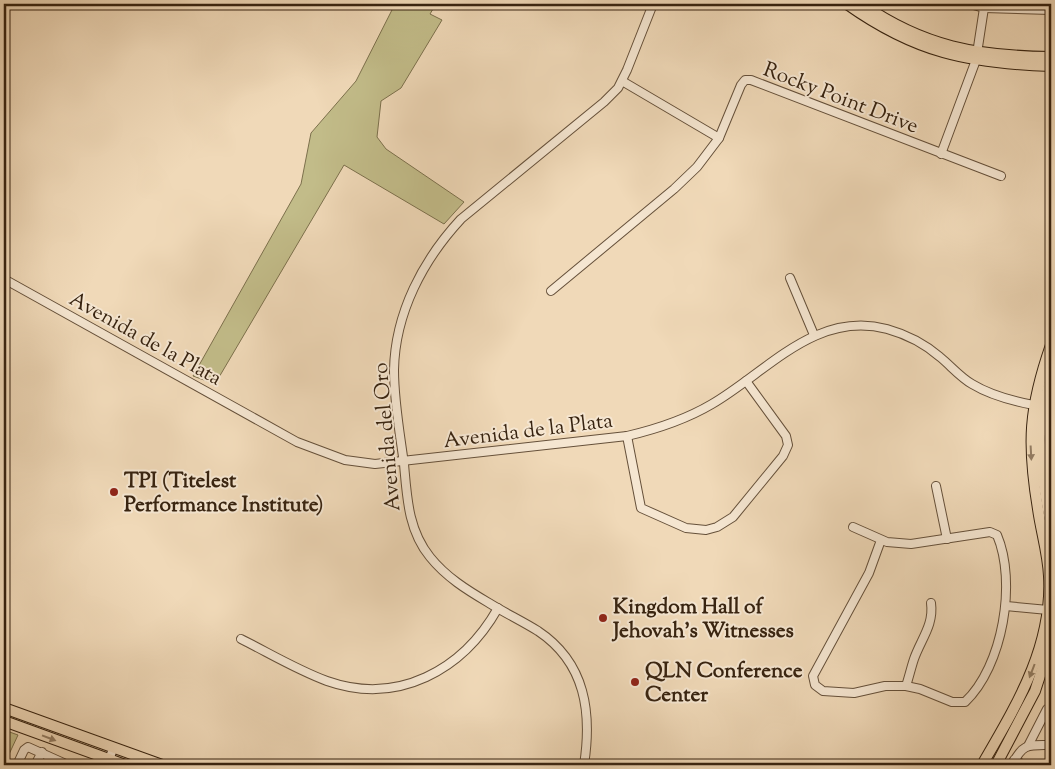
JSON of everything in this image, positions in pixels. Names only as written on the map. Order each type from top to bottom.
[{"type":"main road","points":[[847,4],[874,22],[913,43],[977,57],[1051,66]]},
{"type":"main road","points":[[862,4],[879,16],[916,36],[977,57],[1051,57]]},
{"type":"main road","points":[[1051,345],[1040,434],[1051,527]]},
{"type":"main road","points":[[995,765],[993,758],[1012,721],[1036,661],[1049,613],[1050,576],[1032,463],[1030,433],[1043,407],[1051,376]]},
{"type":"main road","points":[[995,765],[1035,691],[1050,644],[1051,628]]},
{"type":"main road","points":[[982,765],[1017,705]]},
{"type":"main road","points":[[4,708],[113,749],[162,765]]},
{"type":"main road","points":[[4,721],[108,762],[125,765]]},
{"type":"street","name":"Avenida del Oro","points":[[584,765],[588,718],[583,694],[575,673],[559,650],[539,632],[460,586],[429,556],[412,525],[395,390],[395,352],[402,318],[410,296],[443,238],[461,219],[604,102],[618,88],[653,4]]},
{"type":"street","points":[[970,4],[984,8],[1051,10]]},
{"type":"street","points":[[941,154],[977,57],[984,8]]},
{"type":"street","name":"Rocky Point Drive","points":[[551,290],[688,177],[706,157],[718,138],[741,85],[745,80],[751,80],[1001,176]]},
{"type":"street","points":[[622,81],[718,138]]},
{"type":"street","points":[[790,278],[814,335]]},
{"type":"street","name":"Avenida de la Plata","points":[[4,279],[297,442],[344,460],[375,464],[627,436],[658,429],[689,417],[746,381],[776,358],[814,335],[836,328],[860,326],[885,328],[906,335],[936,354],[978,387],[1003,398],[1043,407]]},
{"type":"street","points":[[627,436],[641,508],[686,528],[706,530],[717,527],[733,517],[783,456],[788,445],[786,436],[746,381]]},
{"type":"street","points":[[936,486],[948,539]]},
{"type":"street","points":[[853,527],[881,540],[912,544],[990,532],[997,535],[1000,541],[1007,589],[1006,606],[996,651],[973,695],[966,702],[952,702],[906,686],[885,686],[854,693],[823,691],[815,685],[813,680],[816,669],[869,573],[881,540]]},
{"type":"street","points":[[906,686],[914,658],[928,632],[933,614],[931,602]]},
{"type":"street","points":[[1006,606],[1049,613]]},
{"type":"street","points":[[241,639],[327,681],[380,689],[405,685],[435,674],[453,663],[471,646],[498,608]]},
{"type":"street","points":[[1028,746],[1047,709]]},
{"type":"street","points":[[1024,765],[1013,763],[1018,752],[1036,744],[1051,745]]},
{"type":"street","points":[[16,765],[26,747],[42,752],[53,762],[68,765]]},
{"type":"street","points":[[108,762],[113,749]]},
{"type":"street","points":[[35,765],[42,752]]},
{"type":"shaded area","points":[[395,4],[436,4],[430,14],[442,20],[401,88],[381,101],[377,137],[386,149],[464,202],[444,224],[344,165],[215,384],[193,376],[301,184],[311,133],[356,81]]},
{"type":"shaded area","points":[[4,730],[18,735],[4,765]]},
{"type":"place","name":"TPI (Titelest Performance Institute)","points":[[114,492]]},
{"type":"place","name":"Kingdom Hall of Jehovah's Witnesses","points":[[603,618]]},
{"type":"place","name":"QLN Conference Center","points":[[635,682]]}]
